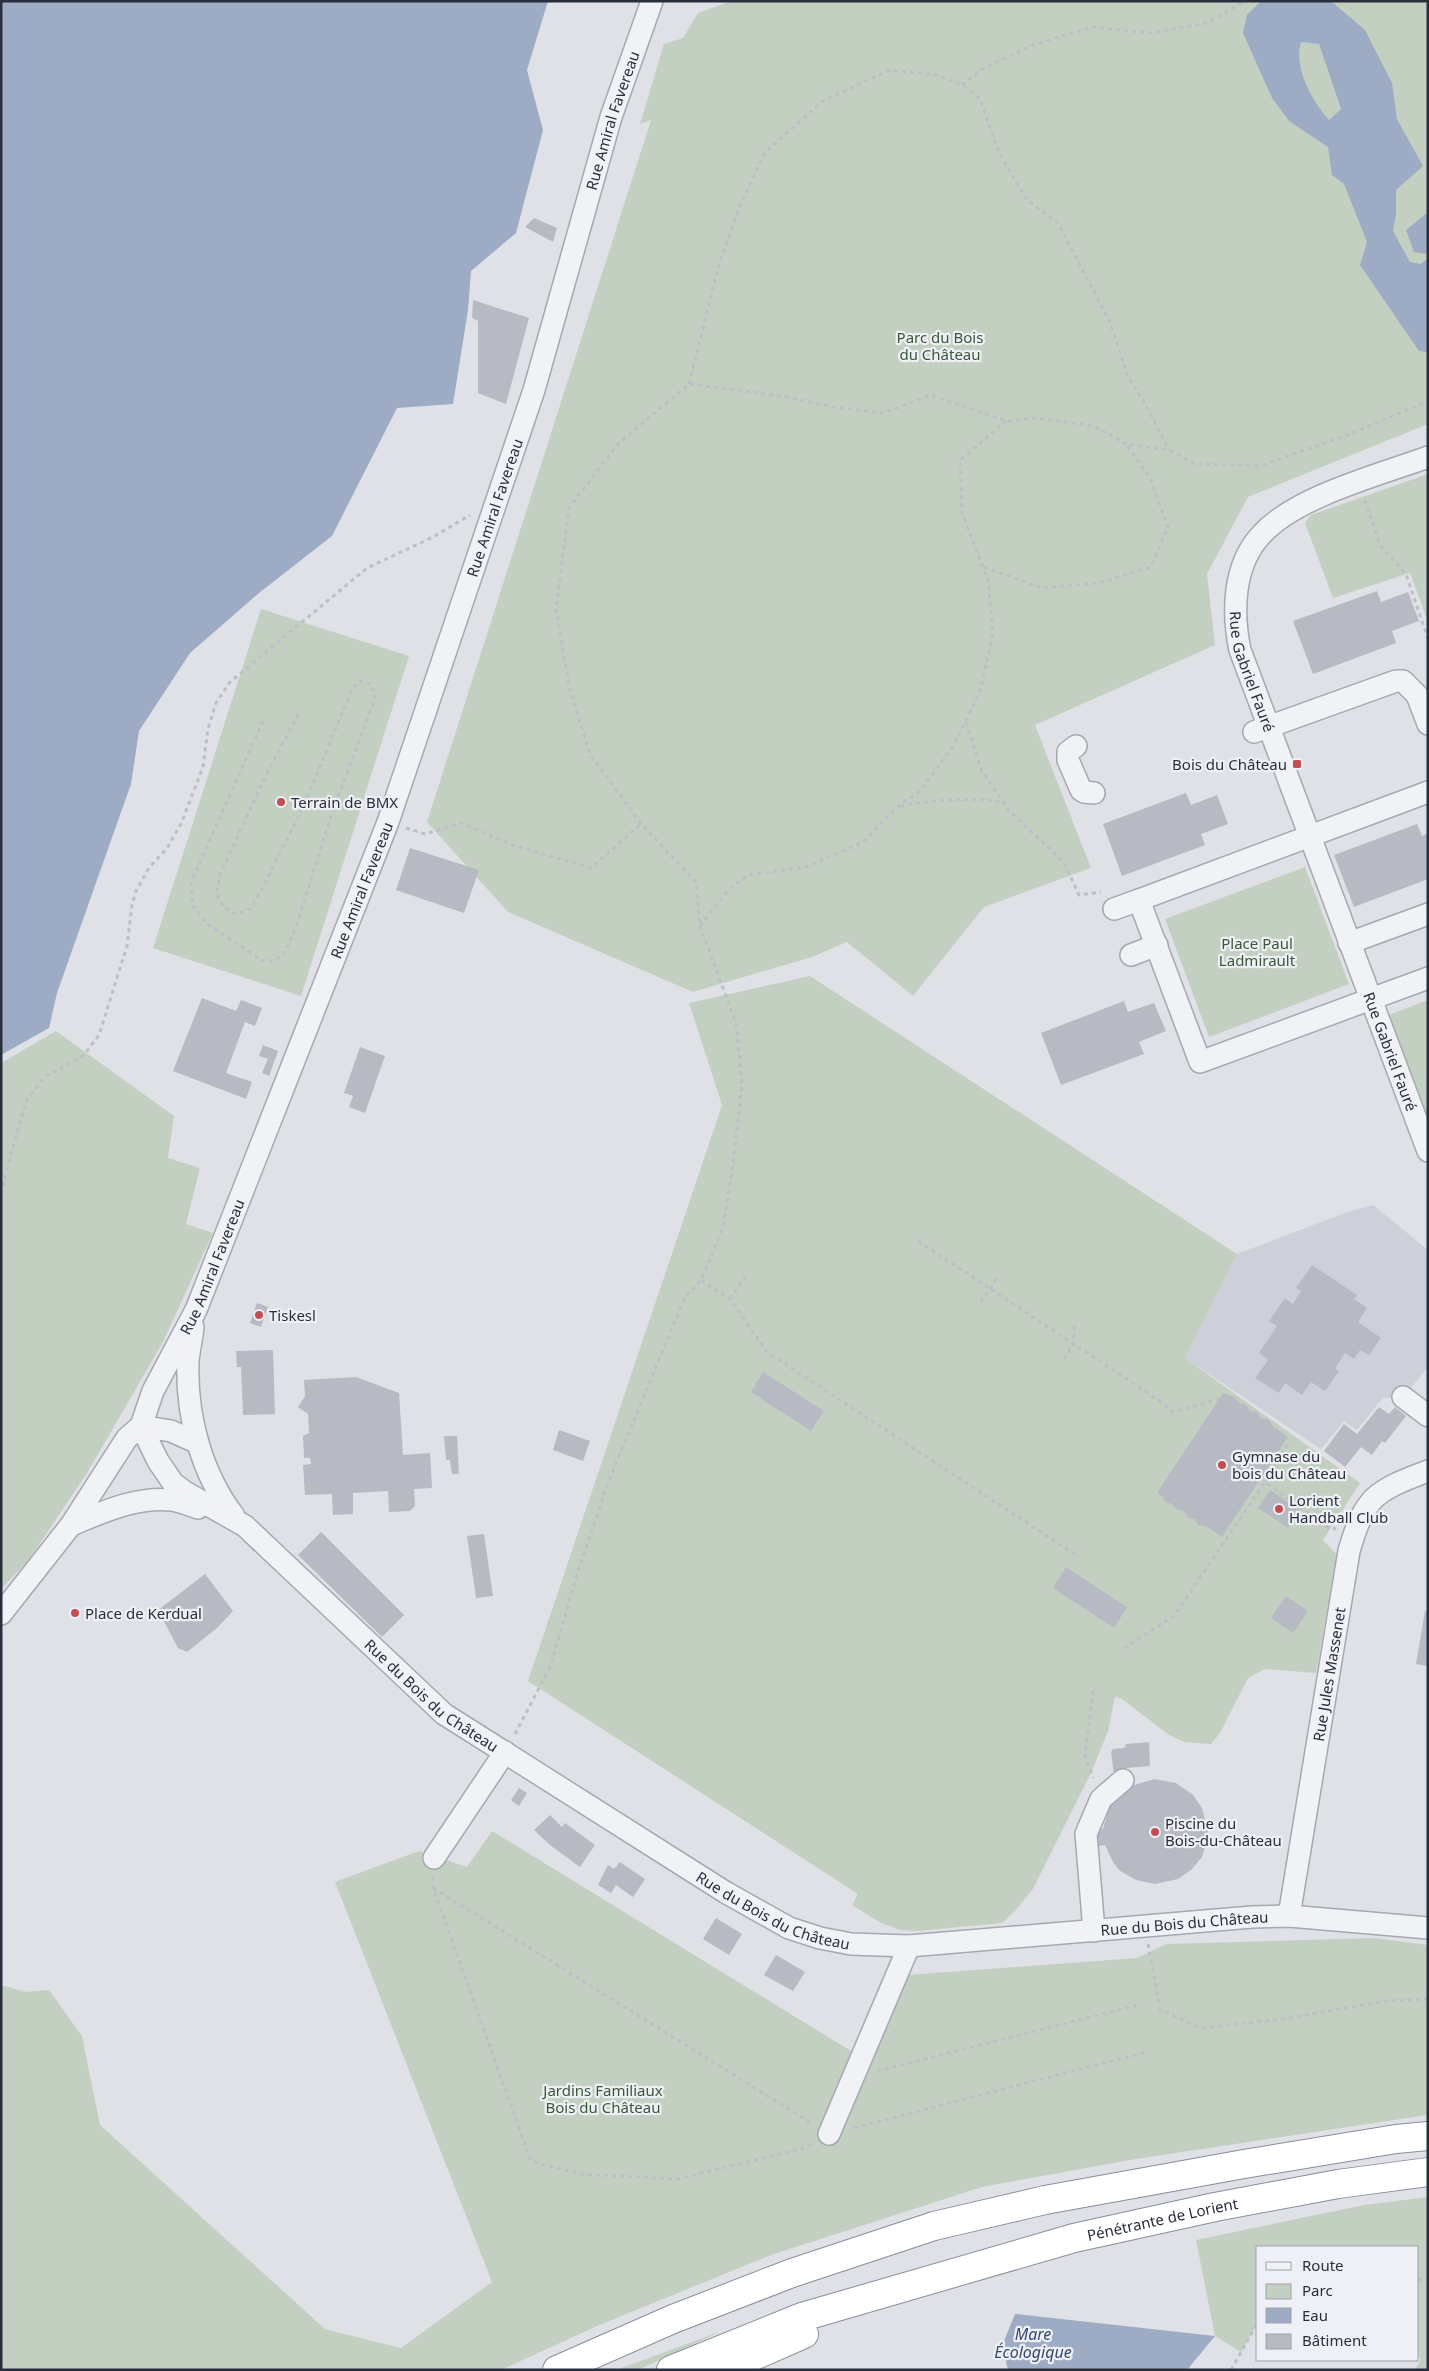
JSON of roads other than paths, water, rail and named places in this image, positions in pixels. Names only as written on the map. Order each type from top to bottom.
[{"type":"highway","points":[[557,2370],[673,2320],[792,2272],[934,2226],[1045,2200],[1253,2162],[1396,2139],[1428,2136]]},
{"type":"highway","name":"Pénétrante de Lorient","points":[[902,2287],[1074,2238],[1206,2209],[1338,2184],[1428,2172]]},
{"type":"highway","points":[[596,2370],[738,2310],[874,2262],[978,2229],[1045,2200]]},
{"type":"highway","points":[[671,2370],[802,2317],[902,2287]]},
{"type":"highway","points":[[722,2370],[833,2322],[902,2287]]},
{"type":"street","name":"Rue Amiral Favereau","points":[[1,1614],[71,1525],[127,1438],[141,1426],[153,1391],[196,1310],[388,822],[534,390],[611,117],[652,1]]},
{"type":"street","name":"Rue Gabriel Fauré","points":[[1428,457],[1317,498],[1288,514],[1262,534],[1251,548],[1237,587],[1235,612],[1243,682],[1261,730],[1308,837],[1428,1151]]},
{"type":"street","points":[[1261,730],[1387,682],[1403,681],[1419,684],[1417,695],[1428,724]]},
{"type":"street","points":[[1076,746],[1068,752],[1068,760],[1081,790],[1094,793]]},
{"type":"street","points":[[1111,900],[1140,900],[1269,844],[1308,837],[1428,792]]},
{"type":"street","points":[[1140,900],[1203,1070],[1370,999],[1428,978]]},
{"type":"street","points":[[1349,943],[1428,914]]},
{"type":"street","points":[[1131,955],[1157,946]]},
{"type":"street","name":"Rue du Bois du Château","points":[[196,1310],[188,1361],[191,1400],[198,1444],[219,1496],[239,1522],[444,1714],[725,1892],[789,1928],[820,1938],[851,1944],[909,1946],[1252,1916],[1289,1916],[1428,1928]]},
{"type":"street","points":[[1403,1397],[1428,1416]]},
{"type":"street","points":[[141,1426],[172,1431],[198,1444]]},
{"type":"street","name":"Rue du Bois du Château","points":[[141,1426],[158,1461],[173,1483],[185,1492],[239,1522]]},
{"type":"street","name":"Rue Jules Massenet","points":[[1289,1916],[1349,1552],[1354,1533],[1363,1513],[1375,1496],[1392,1484],[1428,1471]]},
{"type":"street","name":"Rue du Bois du Château","points":[[71,1525],[121,1505],[173,1500],[239,1522]]},
{"type":"street","points":[[434,1858],[506,1752]]},
{"type":"street","points":[[1094,1930],[1086,1834],[1101,1799],[1123,1780]]},
{"type":"street","points":[[829,2134],[909,1946]]},
{"type":"water","points":[[1,1],[548,1],[527,70],[543,130],[516,233],[471,271],[468,310],[453,404],[397,408],[332,536],[259,593],[190,653],[139,731],[131,784],[57,993],[49,1028],[1,1055]]},
{"type":"water","points":[[1261,1],[1331,1],[1365,30],[1392,83],[1397,119],[1423,166],[1396,190],[1396,214],[1393,231],[1410,262],[1421,264],[1428,258],[1428,352],[1419,351],[1360,265],[1367,242],[1344,184],[1332,175],[1328,147],[1289,121],[1272,98],[1243,33],[1247,15]],"holes":[[[1301,42],[1319,44],[1341,109],[1329,120],[1311,94],[1302,73],[1300,62]]]},
{"type":"water","points":[[1428,212],[1428,254],[1414,252],[1406,230]]},
{"type":"water","name":"Mare Écologique","points":[[1015,2314],[1215,2336],[1187,2370],[1008,2370],[1002,2346]]},
{"type":"place","name":"Bois du Château","points":[[1297,764]]},
{"type":"place","name":"Terrain de BMX","points":[[281,802]]},
{"type":"place","name":"Tiskesl","points":[[259,1315]]},
{"type":"place","name":"Gymnase du bois du Château","points":[[1222,1465]]},
{"type":"place","name":"Lorient Handball Club","points":[[1279,1509]]},
{"type":"place","name":"Place de Kerdual","points":[[75,1613]]},
{"type":"place","name":"Piscine du Bois-du-Château","points":[[1155,1832]]},
{"type":"park label","name":"Parc du Bois du Château","points":[[940,346]]},
{"type":"park label","name":"Place Paul Ladmirault","points":[[1257,952]]},
{"type":"park label","name":"Jardins Familiaux Bois du Château","points":[[603,2098]]}]
